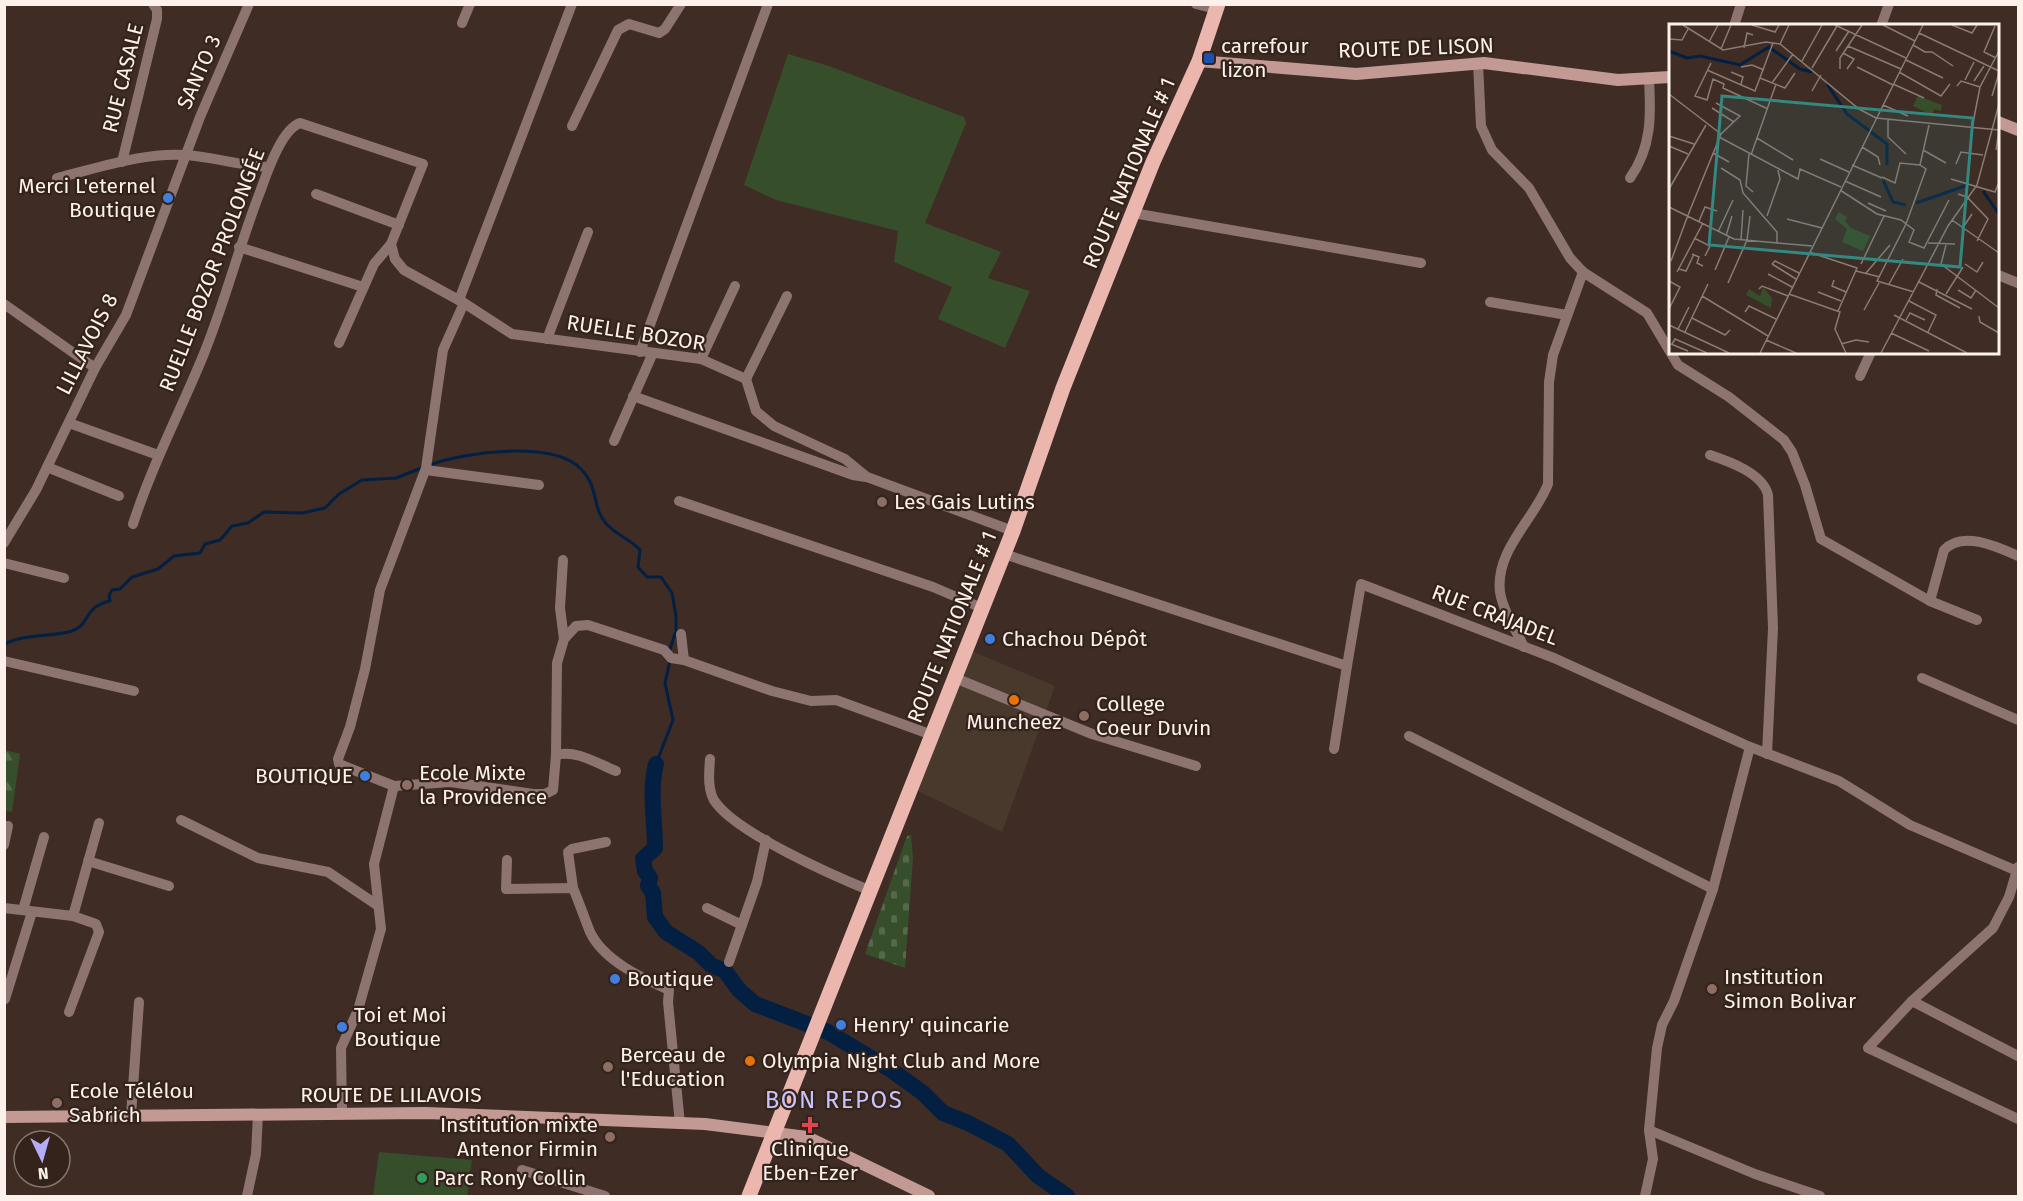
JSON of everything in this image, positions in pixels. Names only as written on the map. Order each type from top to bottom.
[{"type":"main road","name":"ROUTE NATIONALE # 1","points":[[749,1197],[1013,531],[1063,388],[1133,213],[1199,61],[1217,7]]},
{"type":"main road","name":"ROUTE DE LISON","points":[[1199,61],[1356,74],[1478,63],[1519,65],[1618,80],[1669,77]]},
{"type":"main road","points":[[1999,122],[2019,130]]},
{"type":"main road","name":"ROUTE DE LILAVOIS","points":[[4,1117],[342,1113],[513,1115],[776,1132],[807,1137],[929,1197]]},
{"type":"street","name":"RUE CASALE","points":[[122,162],[157,19],[157,10],[153,4]]},
{"type":"street","name":"SANTO 3","points":[[186,155],[249,4]]},
{"type":"street","points":[[462,23],[470,4]]},
{"type":"street","points":[[563,560],[564,639],[557,663],[556,755],[553,790],[545,795],[451,782],[394,786],[339,764],[338,759],[350,727],[365,669],[380,590],[426,469],[443,350],[572,4]]},
{"type":"street","points":[[572,126],[618,30],[629,24],[659,33],[665,29],[681,4]]},
{"type":"street","points":[[640,352],[768,4]]},
{"type":"street","points":[[1196,4],[1217,7]]},
{"type":"street","points":[[1735,24],[1741,4]]},
{"type":"street","points":[[1882,24],[1889,4]]},
{"type":"street","points":[[1478,63],[1483,135],[1492,150],[1529,188],[1570,258],[1583,272],[1647,313],[1669,350]]},
{"type":"street","points":[[1630,178],[1640,165],[1648,142],[1651,117],[1649,79]]},
{"type":"street","name":"RUELLE BOZOR PROLONGÉE","points":[[133,524],[158,455],[203,356],[220,312],[239,247],[269,167],[288,130],[300,123],[423,164],[399,225]]},
{"type":"street","points":[[57,178],[122,162],[186,155],[246,166],[269,167]]},
{"type":"street","name":"LILLAVOIS 8","points":[[4,543],[47,467],[95,368],[139,285],[149,248],[186,155]]},
{"type":"street","points":[[316,194],[399,225],[391,244],[374,264],[339,343]]},
{"type":"street","points":[[1133,213],[1421,263]]},
{"type":"street","points":[[548,339],[588,232]]},
{"type":"street","name":"RUELLE BOZOR","points":[[391,244],[395,259],[404,270],[512,334],[652,355],[701,359],[746,379]]},
{"type":"street","points":[[239,247],[363,287]]},
{"type":"street","points":[[1524,647],[1500,593],[1500,572],[1507,553],[1542,498],[1550,469],[1549,382],[1553,355],[1583,272]]},
{"type":"street","points":[[1999,275],[2019,283]]},
{"type":"street","points":[[701,359],[735,286]]},
{"type":"street","points":[[787,296],[746,379],[756,411],[763,418],[845,459],[867,477]]},
{"type":"street","points":[[1490,303],[1567,315]]},
{"type":"street","points":[[5,307],[95,368]]},
{"type":"street","points":[[1671,354],[1678,365],[1729,397],[1784,440],[1792,452],[1802,477],[1821,538],[1930,601],[1977,620]]},
{"type":"street","points":[[1860,376],[1870,354]]},
{"type":"street","points":[[614,441],[652,355]]},
{"type":"street","points":[[633,396],[853,475],[867,477],[1013,531]]},
{"type":"street","points":[[69,423],[158,455]]},
{"type":"street","points":[[1710,455],[1737,465],[1764,486],[1768,495],[1773,628],[1767,754]]},
{"type":"street","points":[[47,467],[119,496]]},
{"type":"street","points":[[426,469],[539,484]]},
{"type":"street","points":[[679,501],[933,587],[982,608]]},
{"type":"street","points":[[1930,601],[1944,550],[1950,543],[1961,540],[1992,545],[2019,556]]},
{"type":"street","points":[[1004,554],[1347,666],[1334,749]]},
{"type":"street","points":[[4,563],[64,578]]},
{"type":"street","name":"RUE CRAJADEL","points":[[1347,666],[1360,584],[1524,647],[1647,699],[1750,747],[1839,781],[1910,825],[2018,869]]},
{"type":"street","points":[[562,617],[576,626],[588,625],[664,650],[671,658],[684,660],[772,691],[811,701],[836,700],[932,735]]},
{"type":"street","points":[[564,639],[576,626]]},
{"type":"street","points":[[681,634],[684,660]]},
{"type":"street","points":[[4,661],[134,691]]},
{"type":"street","points":[[955,678],[1092,734],[1196,766]]},
{"type":"street","points":[[1922,678],[2019,720]]},
{"type":"street","points":[[1409,736],[1713,889]]},
{"type":"street","points":[[1645,1197],[1654,1150],[1649,1130],[1657,1048],[1662,1025],[1674,1001],[1713,889],[1750,747]]},
{"type":"street","points":[[556,755],[574,753],[616,771]]},
{"type":"street","points":[[710,759],[708,780],[715,802],[766,840],[871,891]]},
{"type":"street","points":[[342,1113],[341,1048],[358,1010],[381,929],[374,864],[394,786]]},
{"type":"street","points":[[181,820],[258,858],[328,872],[377,905]]},
{"type":"street","points":[[72,916],[99,823]]},
{"type":"street","points":[[4,845],[8,826]]},
{"type":"street","points":[[5,999],[44,837]]},
{"type":"street","points":[[729,962],[757,882],[766,840]]},
{"type":"street","points":[[606,842],[572,849],[568,852],[573,888],[591,934],[608,954],[639,977],[669,990],[668,1002],[680,1124]]},
{"type":"street","points":[[507,860],[506,889],[573,888]]},
{"type":"street","points":[[88,861],[169,886]]},
{"type":"street","points":[[2018,869],[2014,899],[1993,928],[1912,1001],[1868,1048],[2019,1119]]},
{"type":"street","points":[[4,908],[72,916],[96,924],[99,932],[69,1012]]},
{"type":"street","points":[[707,908],[742,925]]},
{"type":"street","points":[[1912,1001],[2019,1056]]},
{"type":"street","points":[[131,1116],[139,1002]]},
{"type":"street","points":[[247,1197],[256,1154],[258,1114]]},
{"type":"street","points":[[1649,1130],[1755,1174],[1820,1197]]},
{"type":"street","points":[[522,1170],[605,1197]]},
{"type":"shaded area","points":[[972,651],[1055,686],[1002,832],[918,791]]},
{"type":"green space","points":[[788,54],[829,66],[964,117],[966,123],[925,223],[1001,252],[988,278],[1030,291],[1005,348],[938,319],[952,287],[894,262],[898,231],[776,200],[744,185]]},
{"type":"green space","points":[[5,750],[20,754],[12,812],[5,811]]},
{"type":"green space","points":[[911,835],[913,858],[905,968],[865,954],[907,836]]},
{"type":"green space","name":"Parc Rony Collin","points":[[379,1152],[472,1160],[467,1196],[373,1196]]},
{"type":"waterway","points":[[430,465],[464,456],[508,451],[550,454],[568,460],[581,469],[590,482],[602,518],[615,532],[640,550],[638,567],[647,577],[661,577],[672,593],[676,631],[670,649]]},
{"type":"waterway","points":[[4,645],[18,639],[64,633],[78,628],[95,607],[110,601],[109,596],[112,590],[120,589],[132,577],[158,569],[174,556],[200,553],[205,544],[220,540],[232,526],[248,523],[264,512],[302,513],[325,508],[339,494],[362,480],[396,478],[424,467]]},
{"type":"waterway","points":[[656,764],[673,720],[665,683],[670,661]]},
{"type":"waterway","points":[[656,764],[653,796],[655,848],[643,859],[645,871],[650,878],[648,886],[653,893],[655,917],[666,932],[699,953],[711,965],[725,971],[739,990],[755,1004],[828,1032],[891,1070],[923,1093],[943,1113],[1008,1144],[1038,1176],[1067,1196]]},
{"type":"place","name":"carrefour lizon","points":[[1209,58]]},
{"type":"place","name":"Merci L'eternel Boutique","points":[[168,198]]},
{"type":"place","name":"Les Gais Lutins","points":[[882,502]]},
{"type":"place","name":"Chachou Dépôt","points":[[990,639]]},
{"type":"place","name":"Muncheez","points":[[1014,700]]},
{"type":"place","name":"College Coeur Duvin","points":[[1084,716]]},
{"type":"place","name":"BOUTIQUE","points":[[365,776]]},
{"type":"place","name":"Ecole Mixte la Providence","points":[[407,785]]},
{"type":"place","name":"Boutique","points":[[615,979]]},
{"type":"place","name":"Institution Simon Bolivar","points":[[1712,989]]},
{"type":"place","name":"Henry' quincarie","points":[[841,1025]]},
{"type":"place","name":"Toi et Moi Boutique","points":[[342,1027]]},
{"type":"place","name":"Olympia Night Club and More","points":[[750,1061]]},
{"type":"place","name":"Berceau de l'Education","points":[[608,1067]]},
{"type":"place","name":"Ecole Télélou Sabrich","points":[[57,1103]]},
{"type":"place","name":"Clinique Eben-Ezer","points":[[810,1125]]},
{"type":"place","name":"Institution mixte Antenor Firmin","points":[[610,1137]]},
{"type":"place","name":"Parc Rony Collin","points":[[422,1178]]},
{"type":"district","name":"BON REPOS","points":[[834,1100]]}]
